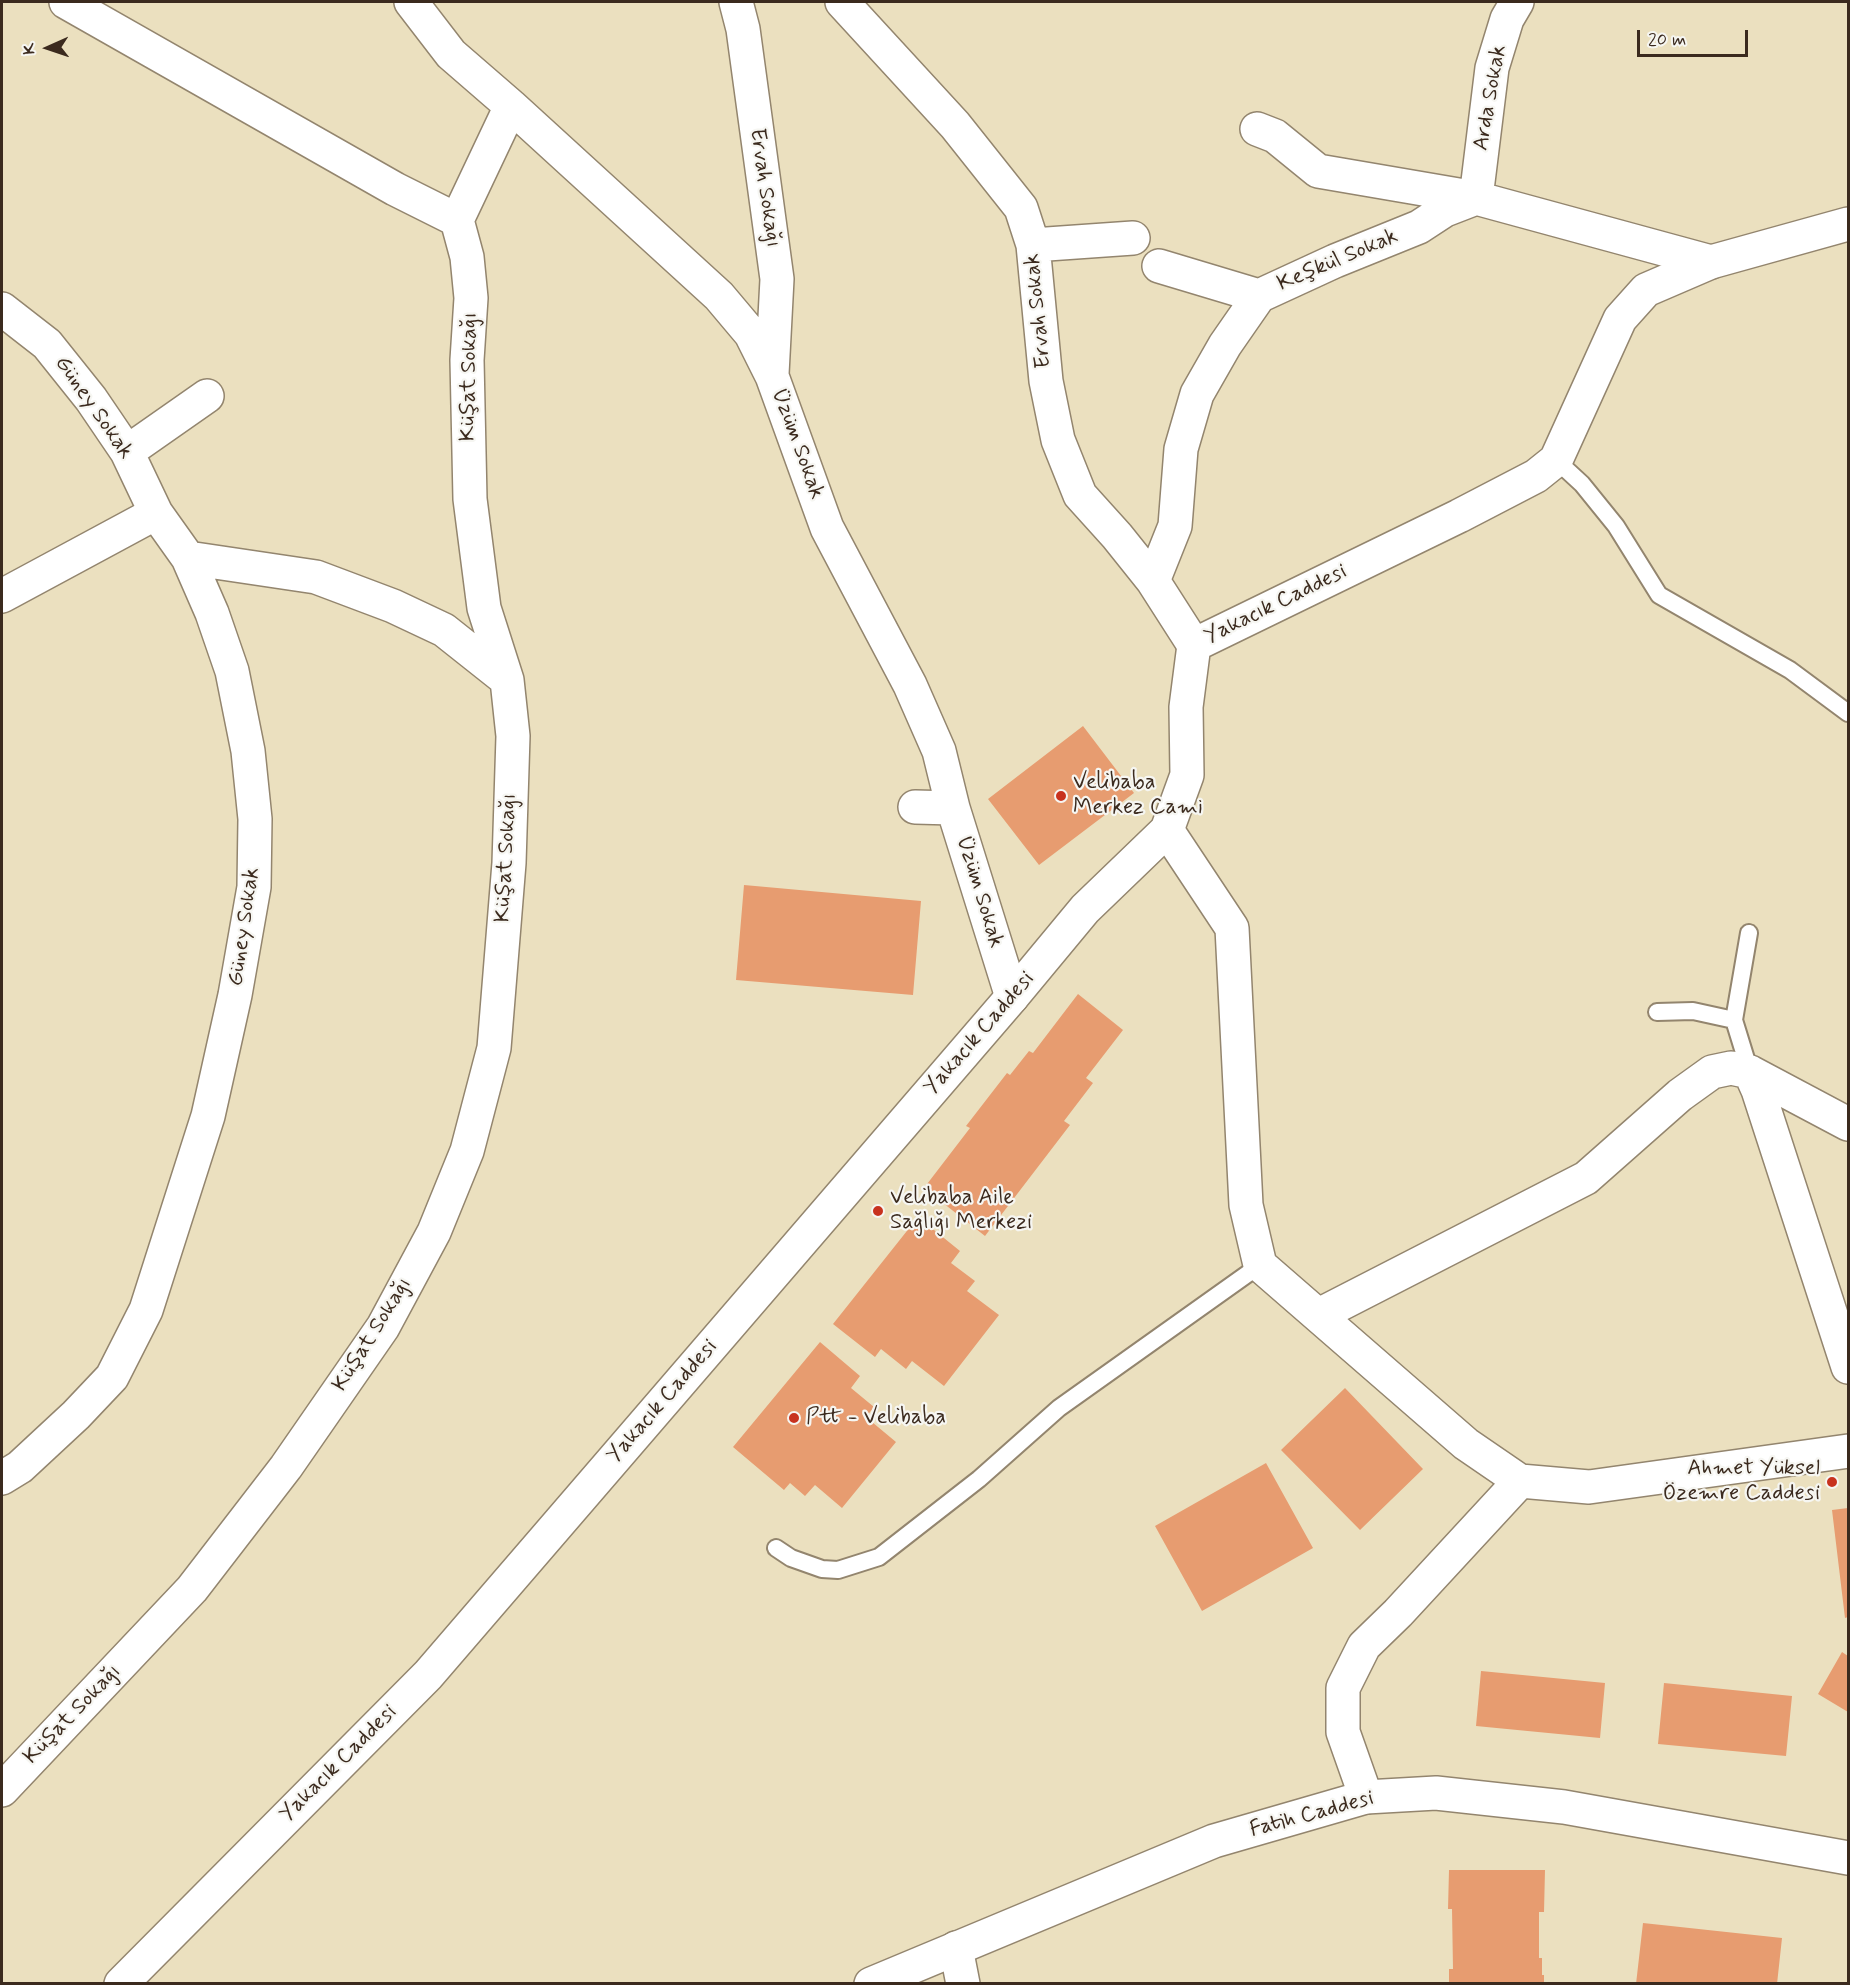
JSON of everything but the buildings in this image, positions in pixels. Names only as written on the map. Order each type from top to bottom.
[{"type":"street","points":[[66,2],[395,189],[458,220],[511,106]]},
{"type":"street","name":"Üzüm Sokak","points":[[411,2],[451,54],[719,296],[751,334],[772,376],[827,528],[910,685],[939,751],[953,808],[1012,997]]},
{"type":"street","name":"Ervah Sokağı","points":[[736,2],[743,29],[777,279],[772,376]]},
{"type":"street","name":"Ervah Sokak","points":[[842,2],[955,125],[1021,208],[1033,245],[1046,381],[1058,440],[1080,495],[1153,581],[1194,645]]},
{"type":"street","name":"Arda Sokak","points":[[1476,198],[1492,68],[1507,19],[1517,2]]},
{"type":"street","points":[[1257,129],[1275,136],[1318,171],[1476,198],[1711,262]]},
{"type":"street","name":"Keşkül Sokak","points":[[1153,581],[1175,526],[1181,449],[1197,394],[1225,345],[1259,296],[1335,261],[1419,227],[1445,210],[1476,198]]},
{"type":"street","name":"Küşat Sokağı","points":[[2,1790],[192,1589],[286,1467],[383,1327],[434,1232],[467,1151],[494,1048],[509,863],[513,736],[507,680],[484,608],[470,499],[467,360],[471,298],[467,257],[458,220]]},
{"type":"street","name":"Yakacık Caddesi","points":[[121,1983],[428,1675],[1012,997],[1085,909],[1167,830],[1187,775],[1186,707],[1194,645],[1536,476],[1556,460],[1620,319],[1646,290],[1711,262],[1848,224]]},
{"type":"street","points":[[1033,245],[1133,238]]},
{"type":"street","points":[[1160,266],[1259,296]]},
{"type":"street","name":"Güney Sokak","points":[[2,309],[47,344],[91,399],[127,452],[156,513],[188,558],[212,613],[232,671],[248,752],[255,819],[254,887],[235,995],[208,1116],[146,1310],[112,1377],[20,1467],[2,1478]]},
{"type":"street","points":[[127,452],[207,396]]},
{"type":"street","points":[[2,596],[156,513]]},
{"type":"street","points":[[188,558],[316,577],[393,606],[444,630],[507,680]]},
{"type":"street","points":[[915,807],[953,808]]},
{"type":"street","points":[[1167,830],[1232,928],[1246,1205],[1260,1265],[1466,1444],[1520,1481],[1589,1487],[1839,1456]]},
{"type":"street","points":[[1319,1315],[1586,1178],[1680,1095],[1712,1072],[1731,1068],[1750,1072],[1848,1124]]},
{"type":"street","points":[[1750,1072],[1767,1112],[1848,1367]]},
{"type":"street","points":[[1366,1797],[1343,1732],[1343,1688],[1364,1646],[1520,1481]]},
{"type":"street","name":"Fatih Caddesi","points":[[871,1983],[1214,1841],[1366,1797],[1436,1793],[1564,1807],[1848,1858]]},
{"type":"street","points":[[956,1948],[963,1983]]},
{"type":"lane","points":[[1556,460],[1582,484],[1616,526],[1659,595],[1790,670],[1848,713]]},
{"type":"lane","points":[[1749,933],[1734,1020],[1750,1072]]},
{"type":"lane","points":[[1657,1012],[1693,1011],[1734,1020]]},
{"type":"lane","points":[[777,1548],[790,1558],[822,1569],[838,1570],[879,1557],[979,1479],[1059,1408],[1260,1265]]},
{"type":"place","name":"Velibaba Merkez Cami","points":[[1061,796]]},
{"type":"place","name":"Velibaba Aile Sağlığı Merkezi","points":[[878,1211]]},
{"type":"place","name":"Ptt - Velibaba","points":[[794,1418]]},
{"type":"place","name":"Ahmet Yüksel Özemre Caddesi","points":[[1832,1482]]}]
